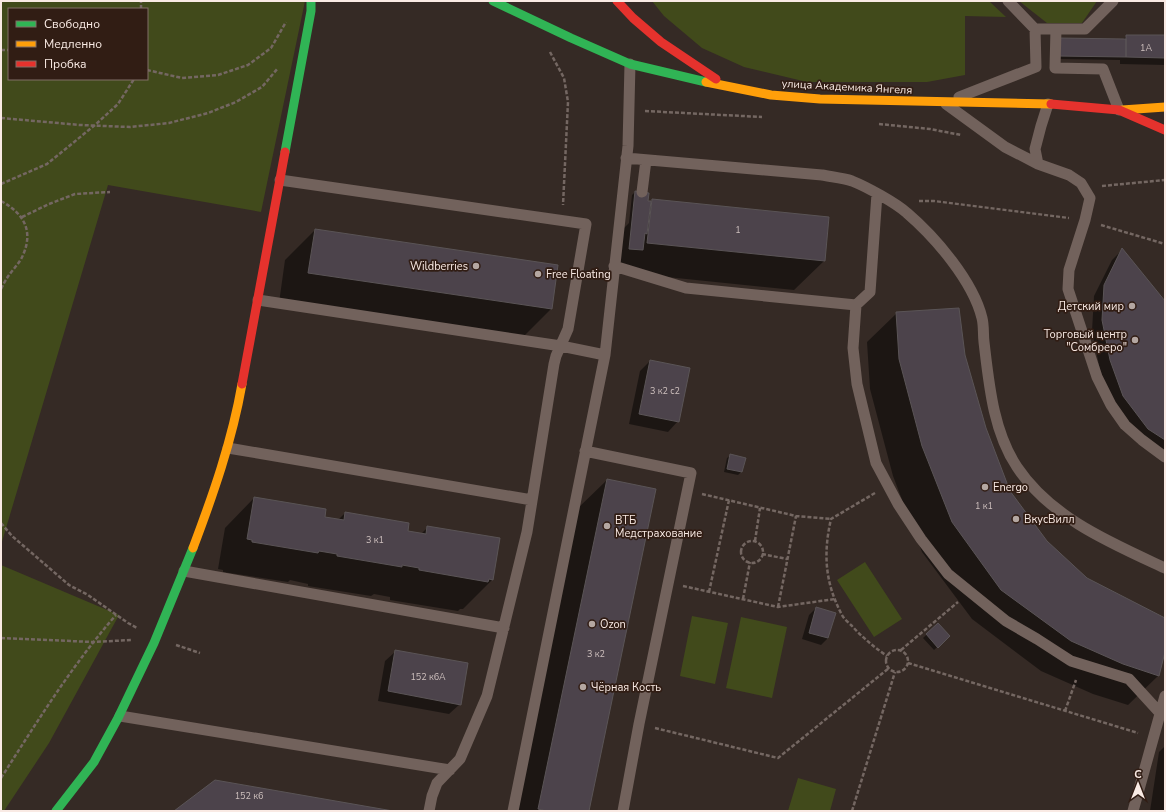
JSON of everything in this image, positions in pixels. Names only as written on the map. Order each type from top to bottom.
[{"type":"main road","points":[[56,811],[97,757],[120,716],[156,638],[218,483],[237,413],[311,11],[311,1]]},
{"type":"main road","name":"улица Академика Янгеля","points":[[493,1],[570,38],[630,64],[728,87],[771,95],[820,100],[1048,104],[1119,110],[1165,130]]},
{"type":"main road","points":[[617,1],[633,18],[661,42],[728,87]]},
{"type":"main road","points":[[1119,110],[1165,107]]},
{"type":"lane","points":[[1008,1],[1035,29],[1036,67]]},
{"type":"lane","points":[[1035,29],[1085,29],[1113,1]]},
{"type":"lane","points":[[1055,68],[1056,29]]},
{"type":"lane","points":[[513,811],[605,355],[626,158],[630,64]]},
{"type":"lane","points":[[944,103],[1036,67],[1103,69],[1119,110]]},
{"type":"lane","points":[[944,103],[1005,148],[1038,164],[1069,175],[1081,183],[1084,187],[1090,198],[1085,220],[1069,270],[1068,289],[1097,377],[1111,405],[1125,425],[1165,457]]},
{"type":"lane","points":[[1038,164],[1035,149],[1048,104]]},
{"type":"lane","points":[[626,158],[822,175],[852,181],[906,212],[944,250],[974,295],[982,318],[987,370],[997,422],[1006,446],[1017,467],[1040,495],[1072,520],[1107,540],[1165,568]]},
{"type":"lane","points":[[642,192],[646,160]]},
{"type":"lane","points":[[280,180],[586,224],[568,329],[554,364],[527,532],[487,696],[460,759],[438,783],[432,796],[429,811]]},
{"type":"lane","points":[[877,194],[870,292],[856,305],[853,348],[857,384],[876,463],[888,486],[898,504],[930,551],[948,574],[1006,621],[1038,639],[1071,661],[1129,679],[1160,713]]},
{"type":"lane","points":[[614,266],[686,288],[856,305]]},
{"type":"lane","points":[[258,300],[560,346],[605,355]]},
{"type":"lane","points":[[228,448],[532,500]]},
{"type":"lane","points":[[585,451],[691,474],[639,724],[623,811]]},
{"type":"lane","points":[[184,571],[504,628]]},
{"type":"lane","points":[[1133,811],[1165,696]]},
{"type":"lane","points":[[120,716],[450,770]]},
{"type":"path","points":[[148,70],[182,78],[218,75],[248,64],[271,48],[284,25]]},
{"type":"path","points":[[547,47],[564,78],[568,102],[562,221]]},
{"type":"path","points":[[1,118],[130,127],[169,123],[236,102],[262,87],[280,65]]},
{"type":"path","points":[[1,184],[47,164],[118,104],[133,80]]},
{"type":"path","points":[[1084,187],[1165,180]]},
{"type":"path","points":[[22,217],[75,194],[110,192]]},
{"type":"path","points":[[1,201],[7,204],[22,217],[28,235],[23,255],[1,289]]},
{"type":"path","points":[[918,201],[934,201],[1085,220],[1165,244]]},
{"type":"path","points":[[688,491],[796,516],[831,519],[888,486]]},
{"type":"path","points":[[709,592],[729,500]]},
{"type":"path","points":[[754,541],[760,508]]},
{"type":"path","points":[[778,606],[796,516]]},
{"type":"path","points":[[831,519],[826,540],[826,566],[832,593],[842,616],[872,646],[887,656]]},
{"type":"path","points":[[1,523],[12,536],[69,585],[88,595],[128,623],[156,638]]},
{"type":"path","points":[[754,541],[761,546],[762,554],[757,561],[750,562],[742,555],[742,548],[746,543],[754,541]]},
{"type":"path","points":[[762,554],[787,559]]},
{"type":"path","points":[[743,599],[750,562]]},
{"type":"path","points":[[668,583],[778,606],[836,600]]},
{"type":"path","points":[[901,650],[907,654],[908,663],[905,669],[895,672],[889,668],[886,662],[887,656],[892,651],[901,650],[970,592]]},
{"type":"path","points":[[1,778],[37,721],[93,642],[116,615]]},
{"type":"path","points":[[1,638],[93,642],[156,638]]},
{"type":"path","points":[[908,663],[1154,738]]},
{"type":"path","points":[[1065,711],[1082,665]]},
{"type":"path","points":[[639,724],[778,758],[889,668]]},
{"type":"path","points":[[852,811],[895,672]]},
{"type":"green space","points":[[1,1],[305,1],[261,212],[108,185],[1,545]]},
{"type":"green space","points":[[652,1],[989,1],[1006,17],[965,16],[965,75],[927,82],[807,82],[744,67],[702,48],[664,16]]},
{"type":"green space","points":[[1019,1],[1097,1],[1082,23],[1047,23]]},
{"type":"green space","points":[[865,562],[902,619],[874,637],[837,580]]},
{"type":"green space","points":[[1,565],[119,615],[49,743],[4,811],[1,811]]},
{"type":"green space","points":[[692,616],[728,623],[715,684],[680,676]]},
{"type":"green space","points":[[741,617],[787,627],[772,698],[726,688]]},
{"type":"green space","points":[[798,778],[836,789],[830,811],[788,811]]},
{"type":"building","points":[[1126,35],[1165,35],[1165,58],[1126,57]]},
{"type":"building","points":[[1058,38],[1126,39],[1126,57],[1057,56]]},
{"type":"building","points":[[635,191],[649,193],[648,201],[651,201],[647,234],[645,233],[643,250],[629,249]]},
{"type":"building","points":[[652,199],[829,217],[825,261],[647,243]]},
{"type":"building","points":[[315,229],[558,265],[552,309],[308,273]]},
{"type":"building","name":"Торговый центр \"Сомбреро\"","points":[[1122,248],[1165,301],[1165,440],[1148,429],[1123,396],[1110,360],[1102,320],[1104,285]]},
{"type":"building","points":[[959,308],[965,355],[986,428],[1010,491],[1047,541],[1087,578],[1165,618],[1165,652],[1159,676],[1123,664],[1071,641],[1001,590],[952,522],[922,446],[899,359],[896,312]]},
{"type":"building","points":[[650,360],[690,368],[679,422],[639,414]]},
{"type":"building","points":[[730,454],[746,458],[742,472],[727,469]]},
{"type":"building","points":[[607,479],[656,489],[589,811],[546,811],[538,809]]},
{"type":"building","points":[[254,497],[326,509],[325,517],[344,520],[345,512],[409,523],[408,531],[426,534],[427,526],[500,538],[493,580],[489,579],[488,582],[419,570],[419,568],[402,565],[402,567],[337,556],[337,554],[319,551],[318,553],[252,542],[252,540],[247,539]]},
{"type":"building","points":[[816,607],[836,613],[828,638],[809,633]]},
{"type":"building","points":[[938,623],[950,636],[938,648],[926,634]]},
{"type":"building","points":[[395,650],[468,663],[461,705],[388,691]]},
{"type":"building","points":[[215,780],[393,811],[174,811]]},
{"type":"traffic: fast","points":[[285,152],[311,11],[311,1]]},
{"type":"traffic: fast","points":[[493,1],[630,64],[706,82]]},
{"type":"traffic: fast","points":[[56,811],[94,762],[118,718],[154,643],[193,548]]},
{"type":"traffic: slow","points":[[706,82],[771,95],[820,99],[1051,104]]},
{"type":"traffic: slow","points":[[1122,110],[1165,107]]},
{"type":"traffic: slow","points":[[193,548],[221,468],[233,426],[242,384]]},
{"type":"traffic: jam","points":[[617,1],[633,18],[661,42],[716,79]]},
{"type":"traffic: jam","points":[[1051,104],[1119,110],[1165,130]]},
{"type":"traffic: jam","points":[[242,384],[285,152]]},
{"type":"place","name":"Wildberries","points":[[476,266]]},
{"type":"place","name":"Free Floating","points":[[538,274]]},
{"type":"place","name":"Детский мир","points":[[1132,306]]},
{"type":"place","name":"Торговый центр \"Сомбреро\"","points":[[1135,340]]},
{"type":"place","name":"Energo","points":[[985,487]]},
{"type":"place","name":"ВкусВилл","points":[[1016,519]]},
{"type":"place","name":"ВТБ Медстрахование","points":[[607,526]]},
{"type":"place","name":"Ozon","points":[[592,624]]},
{"type":"place","name":"Чёрная Кость","points":[[583,687]]}]
